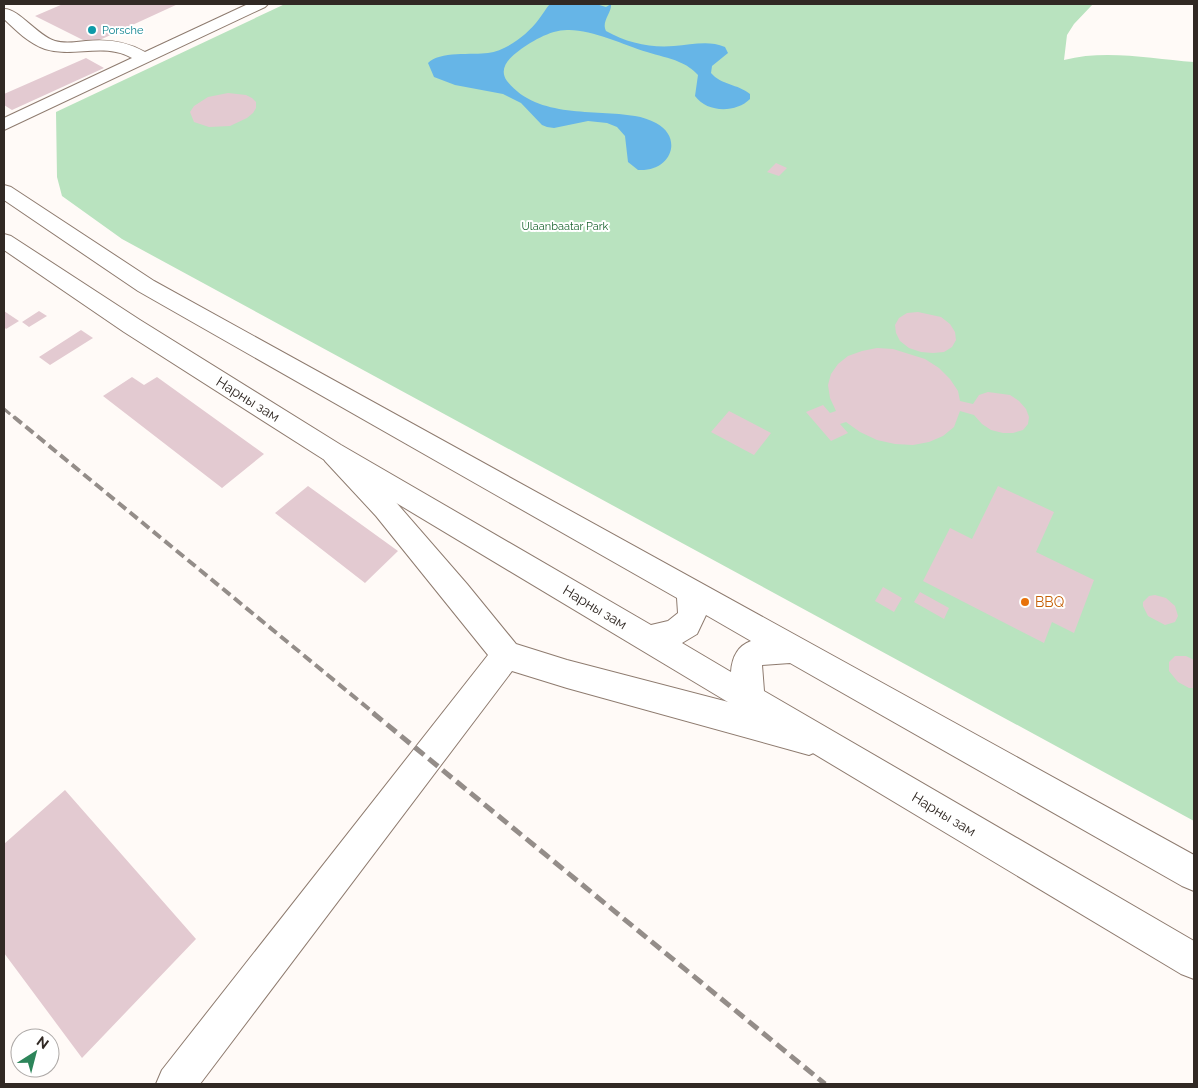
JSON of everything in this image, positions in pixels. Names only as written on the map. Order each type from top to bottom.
[{"type":"main road","points":[[4,125],[260,4]]},
{"type":"main road","points":[[6,13],[32,36],[51,45],[89,47],[109,44],[122,46],[145,59]]},
{"type":"main road","points":[[4,191],[25,207],[146,286],[1194,874]]},
{"type":"main road","name":"Нарны зам","points":[[4,240],[132,326],[332,452],[1194,962]]},
{"type":"main road","points":[[332,452],[385,508],[457,593],[506,655],[567,674],[825,744]]},
{"type":"main road","points":[[649,639],[679,632],[688,622],[693,611],[688,589]]},
{"type":"main road","points":[[750,699],[745,669],[749,657],[760,650],[795,649]]},
{"type":"main road","points":[[176,1084],[506,655]]},
{"type":"green space","name":"Ulaanbaatar Park","points":[[285,4],[1093,4],[1074,24],[1067,35],[1064,60],[1096,55],[1113,55],[1194,62],[1194,821],[122,239],[62,196],[57,177],[56,112]]},
{"type":"water","points":[[550,4],[596,4],[606,7],[611,4],[605,24],[606,31],[622,39],[639,44],[665,46],[706,43],[725,47],[728,53],[712,66],[711,73],[720,80],[750,94],[750,99],[744,104],[730,109],[707,106],[695,96],[698,75],[682,63],[607,38],[576,30],[554,32],[540,37],[510,59],[504,69],[507,81],[519,93],[534,102],[567,110],[638,116],[656,123],[665,129],[670,137],[671,145],[670,153],[666,160],[659,166],[638,170],[628,162],[625,136],[617,127],[607,123],[588,121],[554,128],[547,127],[542,125],[521,103],[503,94],[455,85],[434,77],[428,63],[433,59],[456,54],[488,53],[503,49],[529,30]]},
{"type":"building","name":"Porsche","points":[[63,4],[178,4],[91,44],[35,16]]},
{"type":"building","points":[[86,58],[104,68],[12,110],[4,105],[4,94]]},
{"type":"building","points":[[228,93],[246,95],[252,98],[256,102],[256,108],[253,113],[230,126],[209,127],[194,122],[190,112],[194,106],[208,97]]},
{"type":"building","points":[[776,163],[787,168],[779,176],[767,172]]},
{"type":"building","points":[[4,311],[19,321],[6,329],[4,327]]},
{"type":"building","points":[[39,311],[47,316],[29,327],[22,322]]},
{"type":"building","points":[[918,312],[941,317],[950,324],[955,332],[956,340],[952,347],[944,352],[921,352],[909,348],[900,341],[895,325],[899,318],[907,313]]},
{"type":"building","points":[[81,330],[93,338],[50,365],[39,357]]},
{"type":"building","points":[[877,348],[893,349],[925,359],[939,368],[950,379],[958,391],[960,401],[973,404],[979,395],[988,392],[1010,395],[1026,409],[1029,417],[1028,424],[1023,430],[1003,433],[991,430],[974,415],[960,411],[954,427],[943,436],[929,442],[913,445],[877,440],[860,432],[846,422],[840,424],[848,433],[831,441],[806,412],[823,405],[830,413],[836,411],[830,398],[828,385],[831,374],[838,364],[848,356]]},
{"type":"building","points":[[132,377],[144,385],[157,377],[264,454],[222,488],[103,396]]},
{"type":"building","points":[[729,411],[771,433],[754,455],[711,432]]},
{"type":"building","points":[[308,486],[398,551],[365,583],[275,513]]},
{"type":"building","name":"BBQ","points":[[998,486],[1054,512],[1036,552],[1094,580],[1074,633],[1052,622],[1044,643],[923,581],[950,528],[972,539]]},
{"type":"building","points":[[883,587],[902,598],[894,612],[875,601]]},
{"type":"building","points":[[920,592],[949,608],[944,619],[914,602]]},
{"type":"building","points":[[1155,595],[1166,598],[1175,606],[1178,616],[1175,622],[1165,625],[1148,616],[1143,602],[1149,596]]},
{"type":"building","points":[[1175,656],[1186,656],[1194,660],[1194,688],[1189,688],[1178,682],[1169,671],[1169,662]]},
{"type":"building","points":[[65,790],[196,939],[82,1058],[4,953],[4,844]]},
{"type":"railway","points":[[4,409],[15,418]]},
{"type":"railway","points":[[14,417],[375,714]]},
{"type":"railway","points":[[373,713],[825,1084]]},
{"type":"place","name":"Porsche","points":[[92,30]]},
{"type":"place","name":"BBQ","points":[[1025,602]]}]
